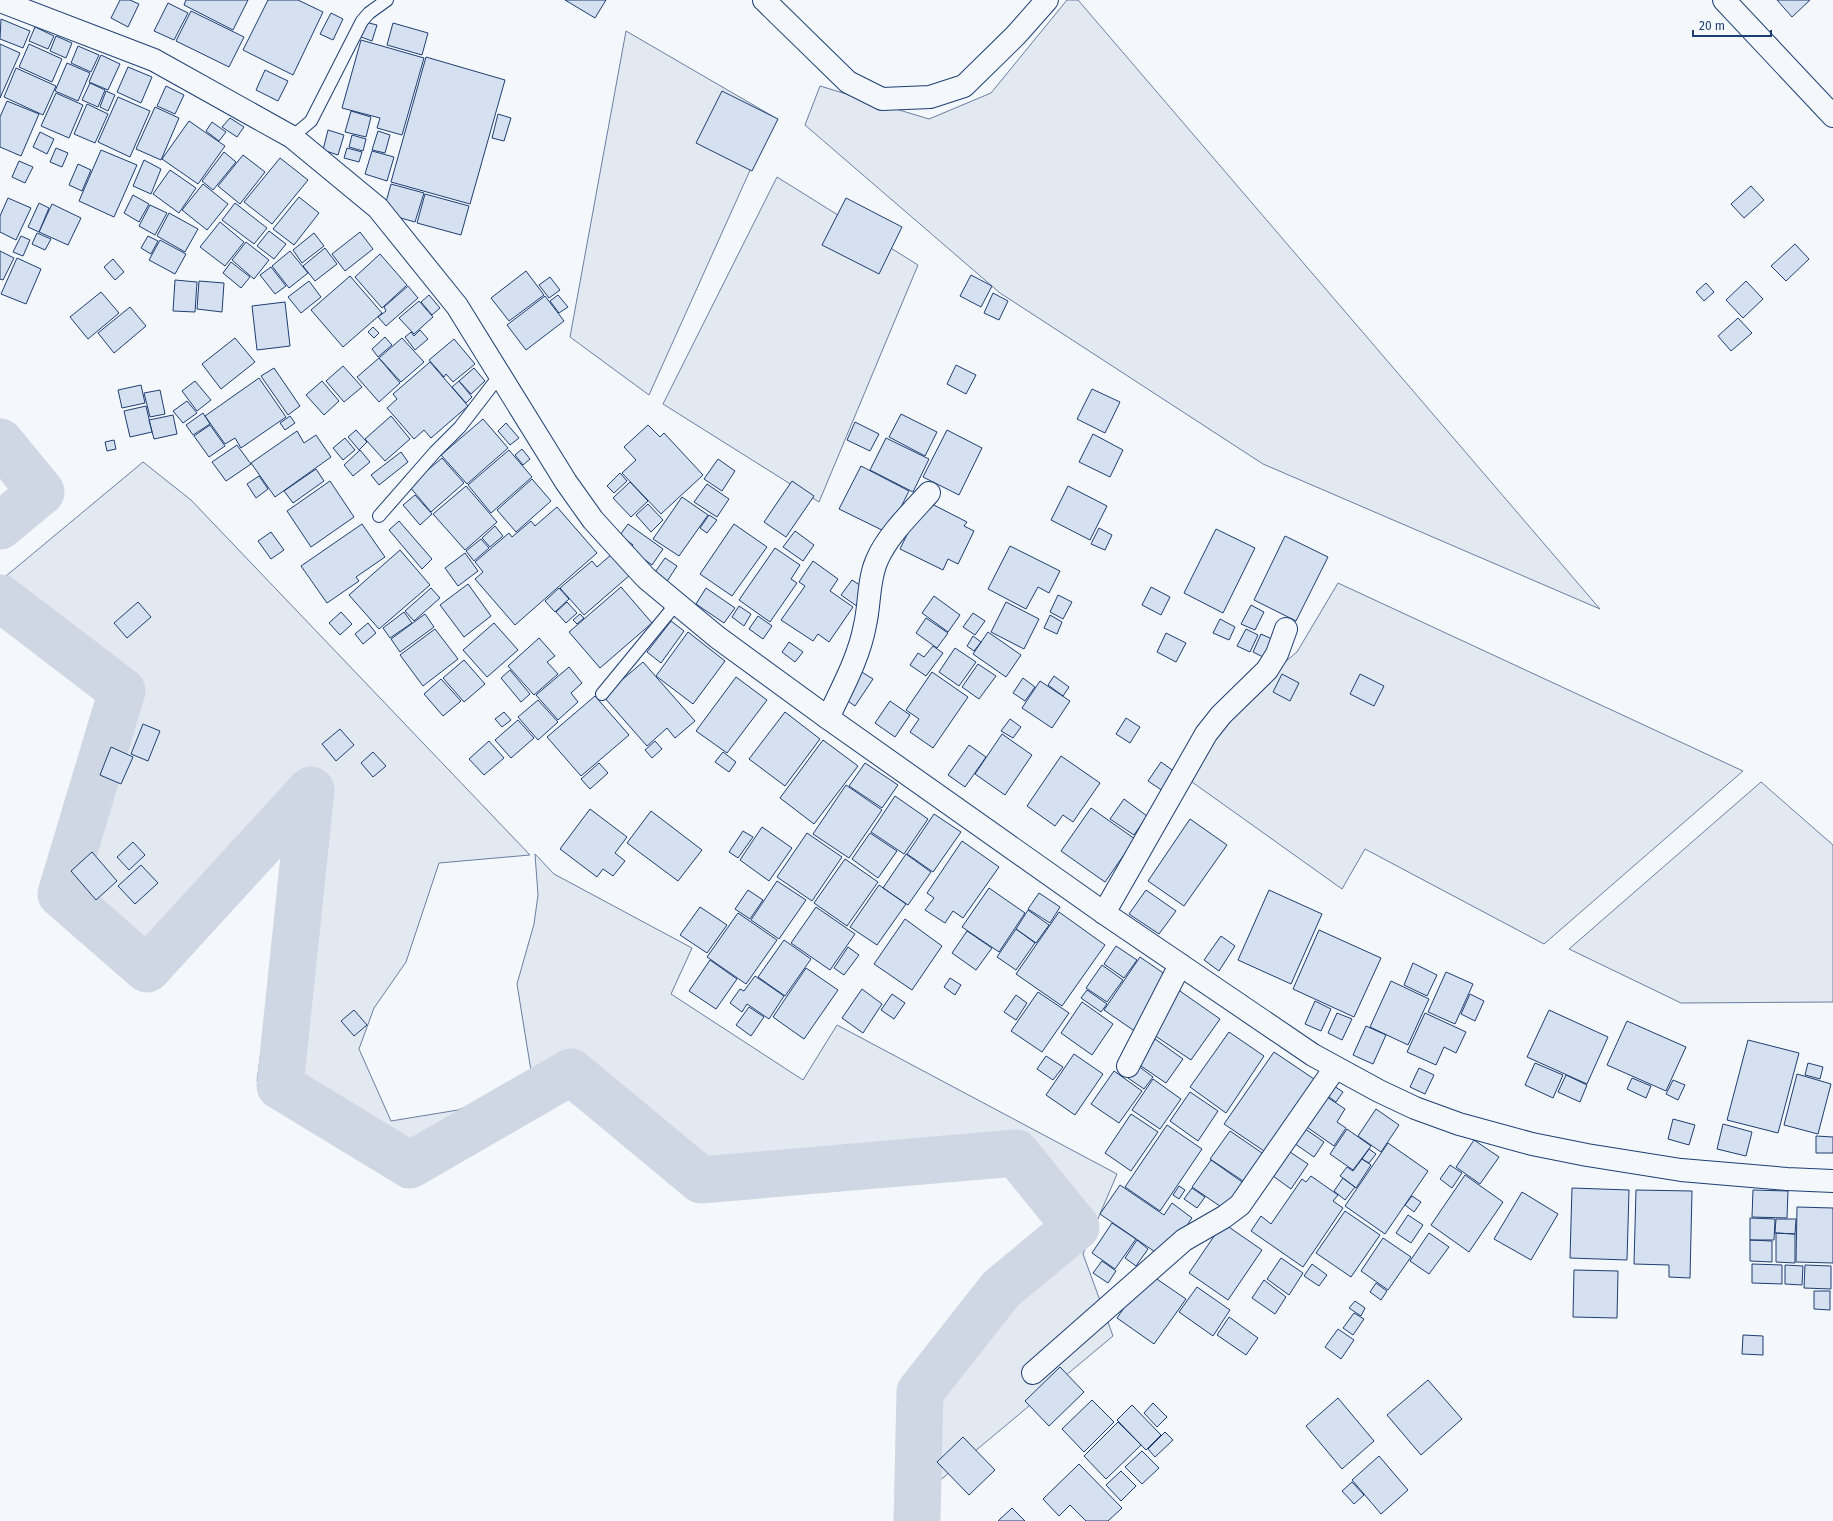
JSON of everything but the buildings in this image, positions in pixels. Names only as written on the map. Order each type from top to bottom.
[{"type":"street","points":[[764,0],[848,82],[882,100],[930,97],[964,86],[1016,35],[1046,0]]},
{"type":"street","points":[[1724,0],[1833,116]]},
{"type":"street","points":[[11,2],[154,60],[292,137],[378,208],[457,306],[566,482],[593,520],[646,578],[717,637],[828,718],[1104,913],[1335,1068],[1415,1108],[1459,1124],[1532,1144],[1587,1155],[1681,1170],[1786,1179],[1833,1181]]},
{"type":"street","points":[[828,718],[858,650],[865,626],[873,571],[877,560],[890,539],[929,492]]},
{"type":"street","points":[[1104,913],[1206,734],[1221,715],[1268,670],[1277,654],[1286,629]]},
{"type":"street","points":[[1128,1066],[1180,965]]},
{"type":"street","points":[[1033,1373],[1184,1240],[1224,1217],[1240,1205],[1335,1068]]},
{"type":"lane","points":[[292,137],[310,121],[362,22],[369,12],[387,0]]},
{"type":"lane","points":[[379,516],[435,452],[460,427],[500,375]]},
{"type":"lane","points":[[602,694],[676,604]]},
{"type":"shaded area","points":[[1067,0],[1078,0],[1600,609],[1263,464],[1000,293],[805,125],[820,86],[929,119],[991,93]]},
{"type":"shaded area","points":[[626,31],[774,117],[649,395],[570,337]]},
{"type":"shaded area","points":[[777,177],[918,265],[819,502],[663,404]]},
{"type":"shaded area","points":[[143,462],[191,500],[530,855],[439,863],[406,962],[374,1008],[359,1049],[391,1121],[458,1110],[532,1077],[517,984],[534,924],[538,895],[535,854],[554,874],[692,948],[671,994],[803,1080],[837,1025],[1117,1174],[1083,1254],[1113,1336],[902,1512],[905,1378],[972,1289],[1049,1230],[1005,1170],[690,1194],[567,1096],[403,1187],[300,1120],[257,1081],[292,830],[148,991],[43,892],[108,695],[0,617],[0,581]]},
{"type":"shaded area","points":[[1338,583],[1743,771],[1544,944],[1365,849],[1342,889],[1192,782],[1221,715],[1297,652]]},
{"type":"shaded area","points":[[1761,782],[1833,845],[1833,1002],[1681,1003],[1569,949]]},
{"type":"waterway","points":[[0,442],[41,492],[0,526]]},
{"type":"waterway","points":[[0,598],[122,691],[61,894],[147,969],[311,790],[280,1086],[410,1165],[571,1072],[701,1180],[1016,1153],[1076,1227],[1001,1289],[920,1392],[917,1521]]}]
